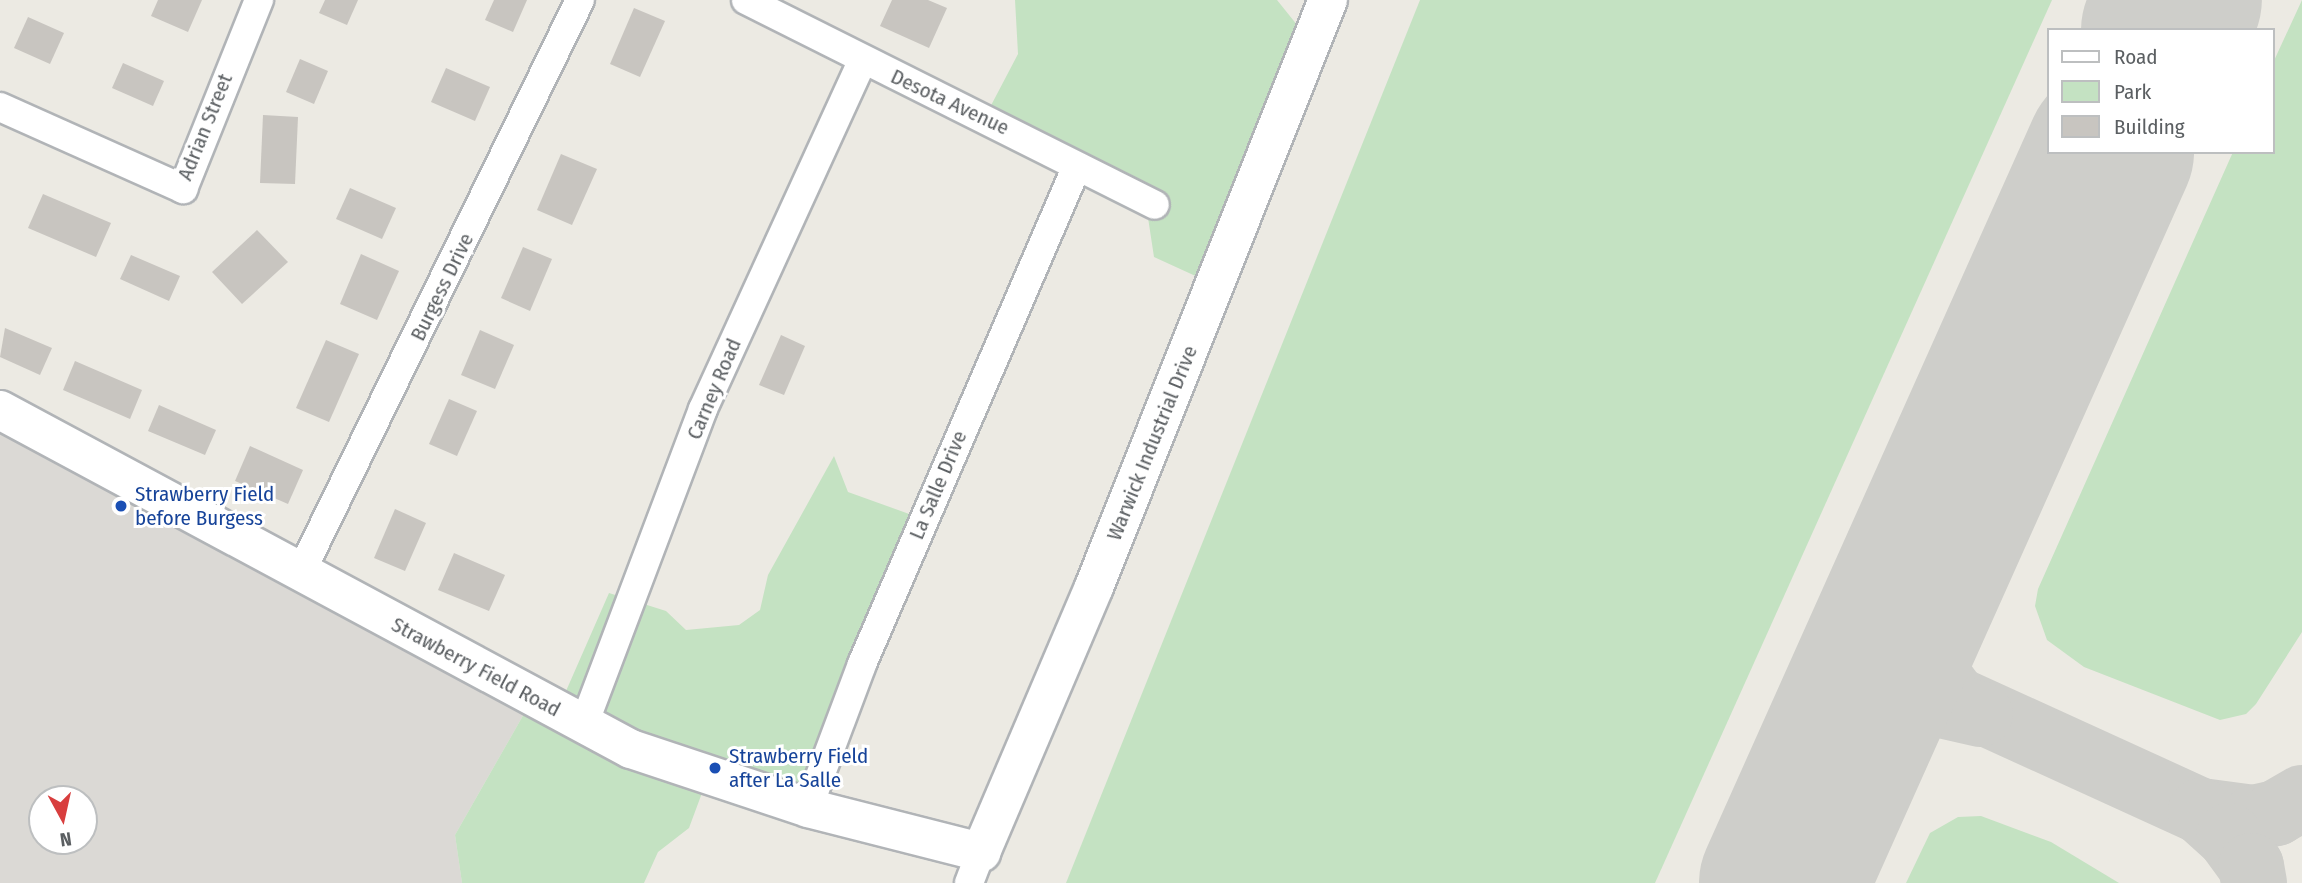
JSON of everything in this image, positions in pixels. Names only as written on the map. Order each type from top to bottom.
[{"type":"street","name":"Adrian Street","points":[[0,107],[183,189],[259,0]]},
{"type":"street","name":"Burgess Drive","points":[[301,572],[580,0]]},
{"type":"street","name":"Desota Avenue","points":[[746,0],[862,62],[926,88],[1155,205]]},
{"type":"street","name":"Warwick Industrial Drive","points":[[975,868],[1094,587],[1328,0]]},
{"type":"street","name":"Carney Road","points":[[584,724],[703,409],[862,62]]},
{"type":"street","name":"La Salle Drive","points":[[808,808],[862,664],[1077,166]]},
{"type":"street","name":"Strawberry Field Road","points":[[0,410],[584,724],[671,765],[808,808],[975,868]]},
{"type":"shaded area","points":[[0,412],[529,705],[455,835],[462,883],[0,883]]},
{"type":"green space","points":[[1015,0],[1277,0],[1310,41],[1213,284],[1154,257],[1145,198],[986,115],[1018,54]]},
{"type":"green space","points":[[1420,0],[2052,0],[1655,883],[1066,883]]},
{"type":"green space","points":[[2302,0],[2302,632],[2256,704],[2246,714],[2220,720],[2084,667],[2047,640],[2035,606],[2038,589],[2232,154],[2274,154],[2274,61]]},
{"type":"green space","points":[[834,456],[848,492],[912,515],[798,801],[709,774],[689,828],[658,852],[644,883],[462,883],[455,835],[529,705],[559,707],[609,593],[666,611],[686,630],[739,625],[760,610],[768,575]]},
{"type":"green space","points":[[1981,816],[2051,842],[2119,883],[1906,883],[1930,833],[1958,817]]},
{"type":"building","points":[[158,0],[202,0],[188,32],[151,16]]},
{"type":"building","points":[[325,0],[358,0],[347,25],[319,13]]},
{"type":"building","points":[[494,0],[527,0],[513,32],[485,20]]},
{"type":"building","points":[[892,0],[928,0],[947,8],[929,48],[880,26]]},
{"type":"building","points":[[634,8],[665,21],[640,77],[610,64]]},
{"type":"building","points":[[28,17],[64,33],[50,64],[14,48]]},
{"type":"building","points":[[300,59],[328,71],[314,104],[286,92]]},
{"type":"building","points":[[123,63],[164,81],[153,106],[112,88]]},
{"type":"building","points":[[446,68],[490,87],[475,121],[431,102]]},
{"type":"building","points":[[263,115],[298,117],[295,184],[260,183]]},
{"type":"building","points":[[561,154],[597,169],[572,225],[537,210]]},
{"type":"building","points":[[350,188],[396,208],[382,239],[336,219]]},
{"type":"building","points":[[43,194],[111,223],[96,257],[28,228]]},
{"type":"building","points":[[257,230],[288,262],[242,304],[212,272]]},
{"type":"building","points":[[523,247],[552,259],[530,311],[501,298]]},
{"type":"building","points":[[361,254],[399,271],[377,320],[340,304]]},
{"type":"building","points":[[131,255],[180,276],[169,301],[120,279]]},
{"type":"building","points":[[5,328],[52,348],[40,375],[0,357]]},
{"type":"building","points":[[480,330],[514,345],[495,389],[461,375]]},
{"type":"building","points":[[781,335],[805,346],[784,395],[759,385]]},
{"type":"building","points":[[326,340],[359,354],[329,422],[296,408]]},
{"type":"building","points":[[75,361],[142,390],[130,419],[63,390]]},
{"type":"building","points":[[449,399],[477,411],[457,456],[429,444]]},
{"type":"building","points":[[159,405],[216,430],[205,455],[148,431]]},
{"type":"building","points":[[250,446],[303,470],[288,504],[235,481]]},
{"type":"building","points":[[395,509],[426,523],[405,571],[374,558]]},
{"type":"building","points":[[454,553],[505,575],[489,611],[438,590]]},
{"type":"taxiway","points":[[1925,569],[1918,614],[1921,641],[1927,661],[1955,699],[2201,811],[2254,818],[2276,813],[2302,798]]},
{"type":"taxiway","points":[[1831,778],[1861,737],[1897,711],[1937,704],[1980,714]]},
{"type":"taxiway","points":[[2201,811],[2229,836],[2251,866],[2254,883]]},
{"type":"runway","points":[[2166,28],[2178,0]]},
{"type":"runway","points":[[1783,883],[2109,154]]},
{"type":"place","name":"Strawberry Field before Burgess","points":[[121,506]]},
{"type":"place","name":"Strawberry Field after La Salle","points":[[715,768]]}]
